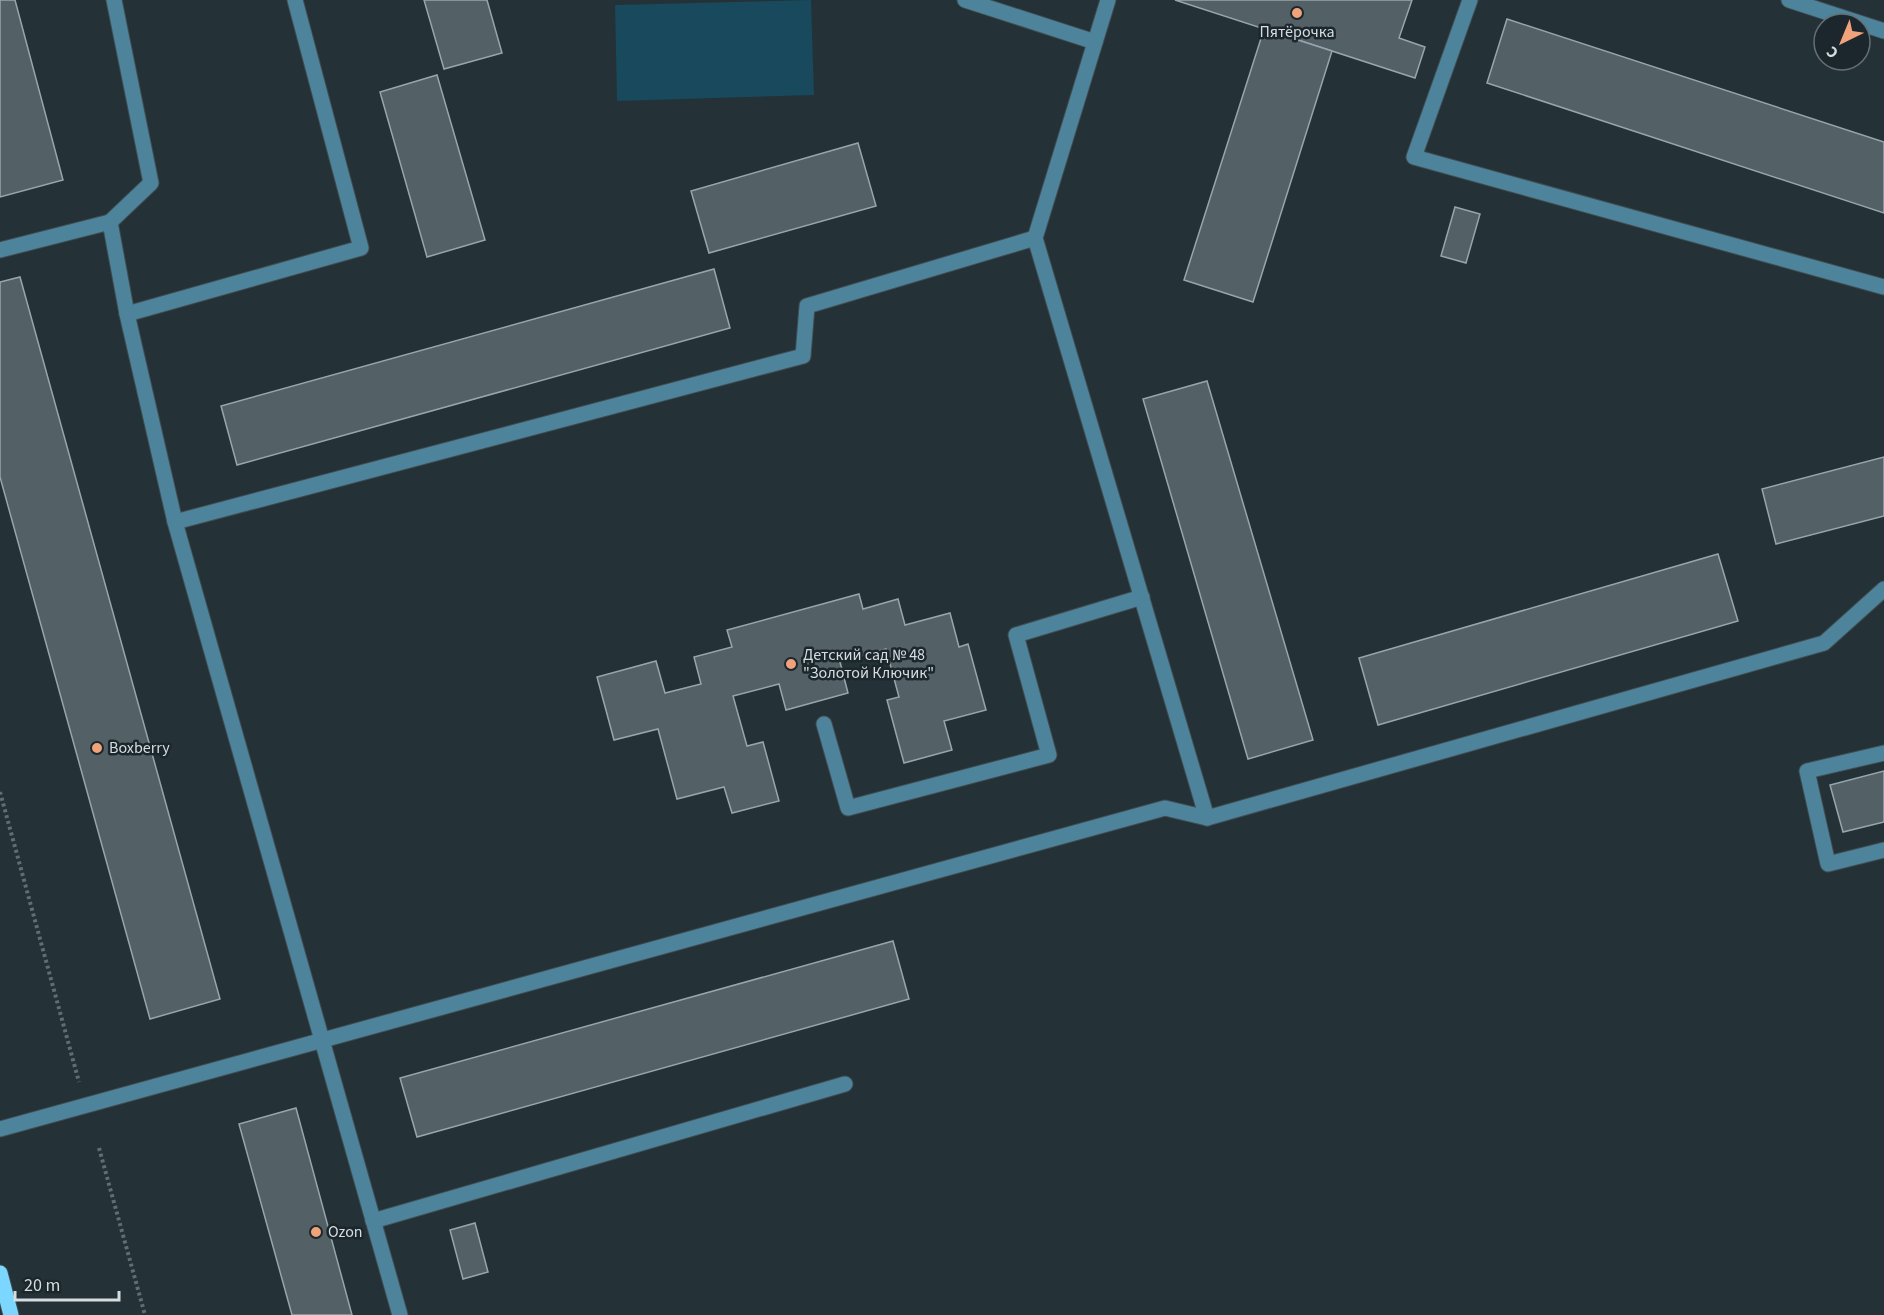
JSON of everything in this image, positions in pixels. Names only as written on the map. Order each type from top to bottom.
[{"type":"main road","points":[[0,1273],[11,1315]]},
{"type":"street","points":[[0,250],[110,222],[151,183],[114,0]]},
{"type":"street","points":[[127,314],[361,248],[295,0]]},
{"type":"street","points":[[964,0],[1095,42]]},
{"type":"street","points":[[1108,0],[1035,238],[1207,818]]},
{"type":"street","points":[[1470,0],[1414,157],[1884,287]]},
{"type":"street","points":[[1789,0],[1884,31]]},
{"type":"street","points":[[110,222],[127,314],[176,522],[400,1315]]},
{"type":"street","points":[[176,522],[803,356],[807,306],[1035,238]]},
{"type":"street","points":[[0,1129],[1165,808],[1207,818],[1824,643],[1884,589]]},
{"type":"street","points":[[824,724],[848,808],[1049,755],[1016,635],[1142,597]]},
{"type":"street","points":[[1884,753],[1807,771],[1828,864],[1884,850]]},
{"type":"street","points":[[373,1221],[845,1084]]},
{"type":"path","points":[[0,792],[80,1082]]},
{"type":"path","points":[[99,1148],[145,1315]]},
{"type":"shaded area","points":[[811,0],[814,95],[617,101],[615,5]]},
{"type":"building","points":[[0,0],[15,0],[63,180],[0,197]]},
{"type":"building","points":[[424,0],[487,0],[502,53],[444,69]]},
{"type":"building","points":[[1175,0],[1412,0],[1399,38],[1425,47],[1415,78]]},
{"type":"building","points":[[1507,19],[1884,142],[1884,213],[1487,83]]},
{"type":"building","points":[[1264,29],[1332,51],[1253,302],[1184,280]]},
{"type":"building","points":[[437,75],[485,240],[427,257],[380,92]]},
{"type":"building","points":[[858,143],[876,206],[709,253],[691,191]]},
{"type":"building","points":[[1455,207],[1480,214],[1466,263],[1441,256]]},
{"type":"building","points":[[714,269],[730,328],[237,465],[221,406]]},
{"type":"building","points":[[20,277],[220,999],[150,1019],[0,477],[0,282]]},
{"type":"building","points":[[1207,381],[1313,740],[1248,759],[1143,399]]},
{"type":"building","points":[[1884,457],[1884,516],[1776,544],[1762,489]]},
{"type":"building","points":[[1718,554],[1738,621],[1378,725],[1359,658]]},
{"type":"building","points":[[859,594],[863,609],[898,599],[905,625],[950,613],[959,647],[968,644],[986,710],[944,721],[952,750],[904,763],[887,700],[899,697],[886,649],[840,662],[848,693],[786,710],[779,684],[733,696],[747,746],[763,742],[779,801],[732,813],[724,787],[677,799],[658,729],[614,740],[597,677],[656,661],[665,693],[701,684],[694,657],[732,647],[727,630]]},
{"type":"building","points":[[1884,771],[1884,822],[1843,832],[1830,785]]},
{"type":"building","points":[[893,941],[909,999],[417,1137],[400,1078]]},
{"type":"building","points":[[296,1108],[352,1315],[292,1315],[239,1124]]},
{"type":"building","points":[[475,1223],[488,1272],[463,1279],[450,1230]]},
{"type":"place","name":"Пятёрочка","points":[[1297,13]]},
{"type":"place","name":"Детский сад № 48 \"Золотой Ключик\"","points":[[791,664]]},
{"type":"place","name":"Boxberry","points":[[97,748]]},
{"type":"place","name":"Ozon","points":[[316,1232]]}]
